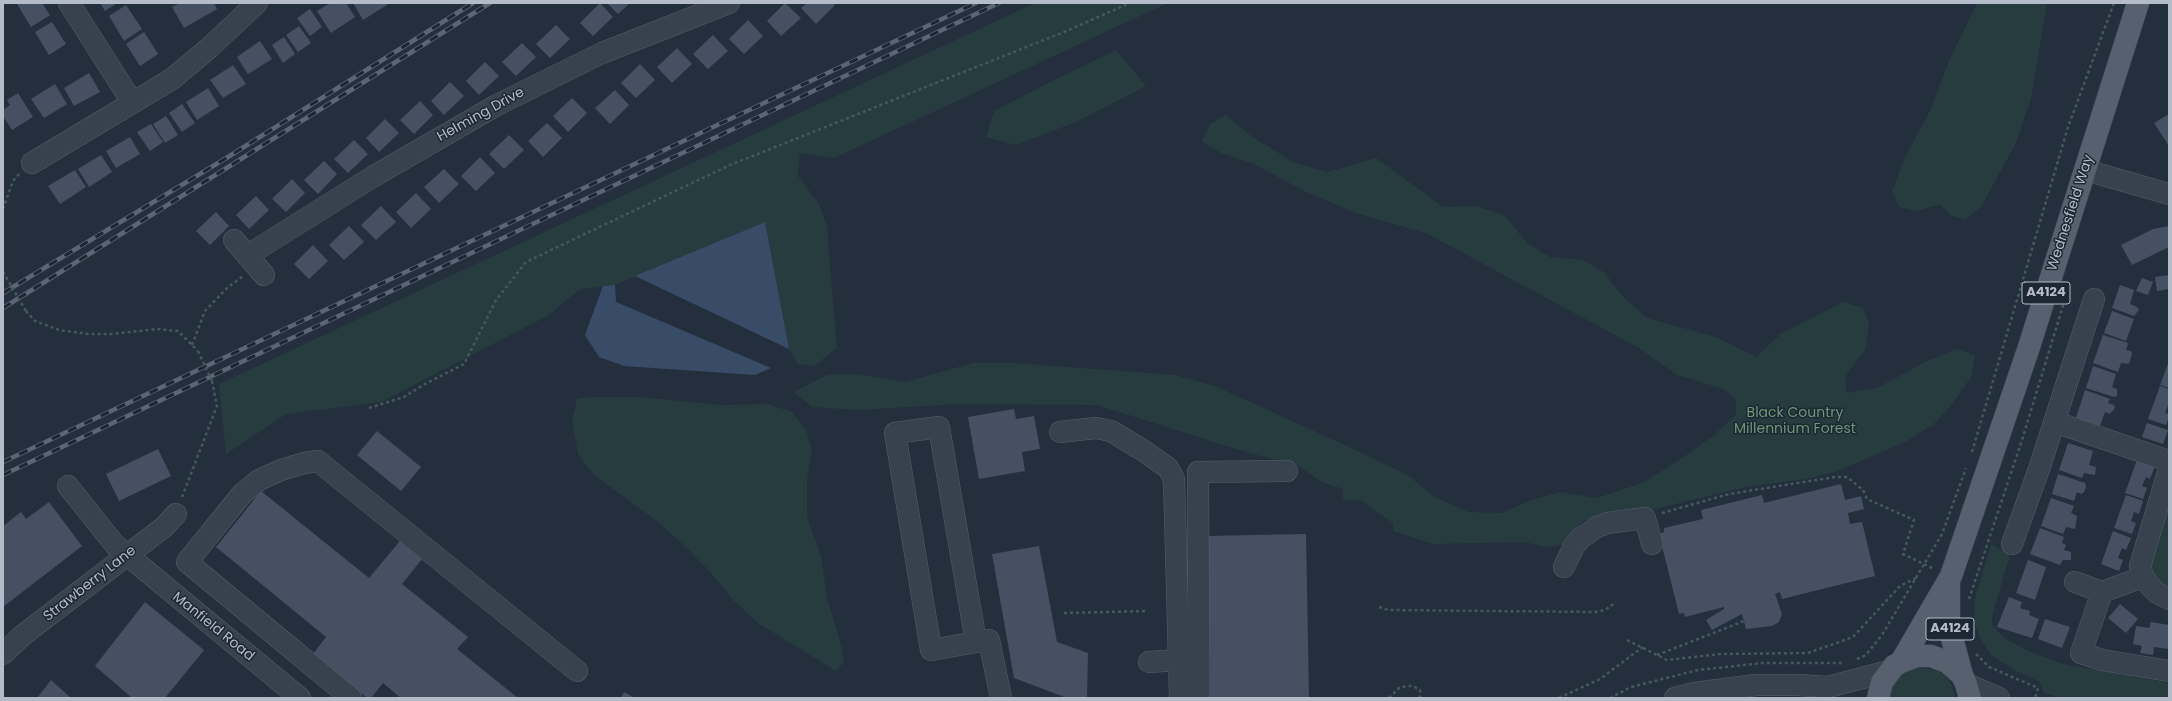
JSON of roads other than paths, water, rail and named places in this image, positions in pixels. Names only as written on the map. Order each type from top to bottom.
[{"type":"main road","name":"Wednesfield Way","points":[[1878,698],[1882,682],[1895,666],[1949,581],[2028,350],[2138,3]]},
{"type":"main road","name":"Wednesfield Way","points":[[1949,581],[1949,627],[1966,686]]},
{"type":"main road","points":[[1895,666],[1916,656],[1931,656],[1947,662],[1966,686]]},
{"type":"street","points":[[69,3],[132,102]]},
{"type":"street","points":[[32,163],[172,79],[190,65],[257,3]]},
{"type":"street","name":"Helming Drive","points":[[234,240],[256,265],[374,176],[497,105],[602,53],[729,3]]},
{"type":"street","points":[[2085,170],[2169,194]]},
{"type":"street","points":[[2012,544],[2045,450],[2094,299]]},
{"type":"street","points":[[2054,422],[2169,460]]},
{"type":"street","points":[[976,642],[939,427],[895,433],[931,650],[989,640],[1001,698]]},
{"type":"street","points":[[1060,432],[1096,428],[1111,431],[1168,468],[1174,479],[1180,698]]},
{"type":"street","points":[[352,698],[187,562],[242,494],[259,480],[281,470],[318,461],[577,671]]},
{"type":"street","points":[[2169,469],[2140,566],[2144,577],[2156,593],[2169,599]]},
{"type":"street","points":[[1199,698],[1198,472],[1287,471]]},
{"type":"street","name":"Manfield Road","points":[[68,486],[114,546],[128,555],[148,574],[300,698]]},
{"type":"street","name":"Strawberry Lane","points":[[3,654],[23,635],[128,555],[164,526],[176,514]]},
{"type":"street","points":[[1564,567],[1574,546],[1588,532],[1608,523],[1645,518],[1652,544]]},
{"type":"street","points":[[2075,582],[2102,592],[2144,577]]},
{"type":"street","points":[[2102,592],[2081,653],[2102,660],[2169,671]]},
{"type":"street","points":[[250,658],[272,632]]},
{"type":"street","points":[[1149,662],[1179,660]]},
{"type":"street","points":[[1675,698],[1694,693],[1756,685],[1828,687],[1895,666]]},
{"type":"street","points":[[1966,686],[1999,698]]},
{"type":"street","points":[[1828,687],[1849,698]]},
{"type":"water","points":[[765,222],[789,349],[635,276]]},
{"type":"water","points":[[615,285],[616,302],[771,368],[755,375],[624,366],[599,357],[585,335],[603,286]]},
{"type":"railway","points":[[3,293],[228,157],[473,3]]},
{"type":"railway","points":[[3,308],[490,3]]},
{"type":"railway","points":[[3,462],[976,3]]},
{"type":"railway","points":[[3,475],[999,3]]},
{"type":"park label","name":"Black Country Millennium Forest","points":[[1795,422]]}]
